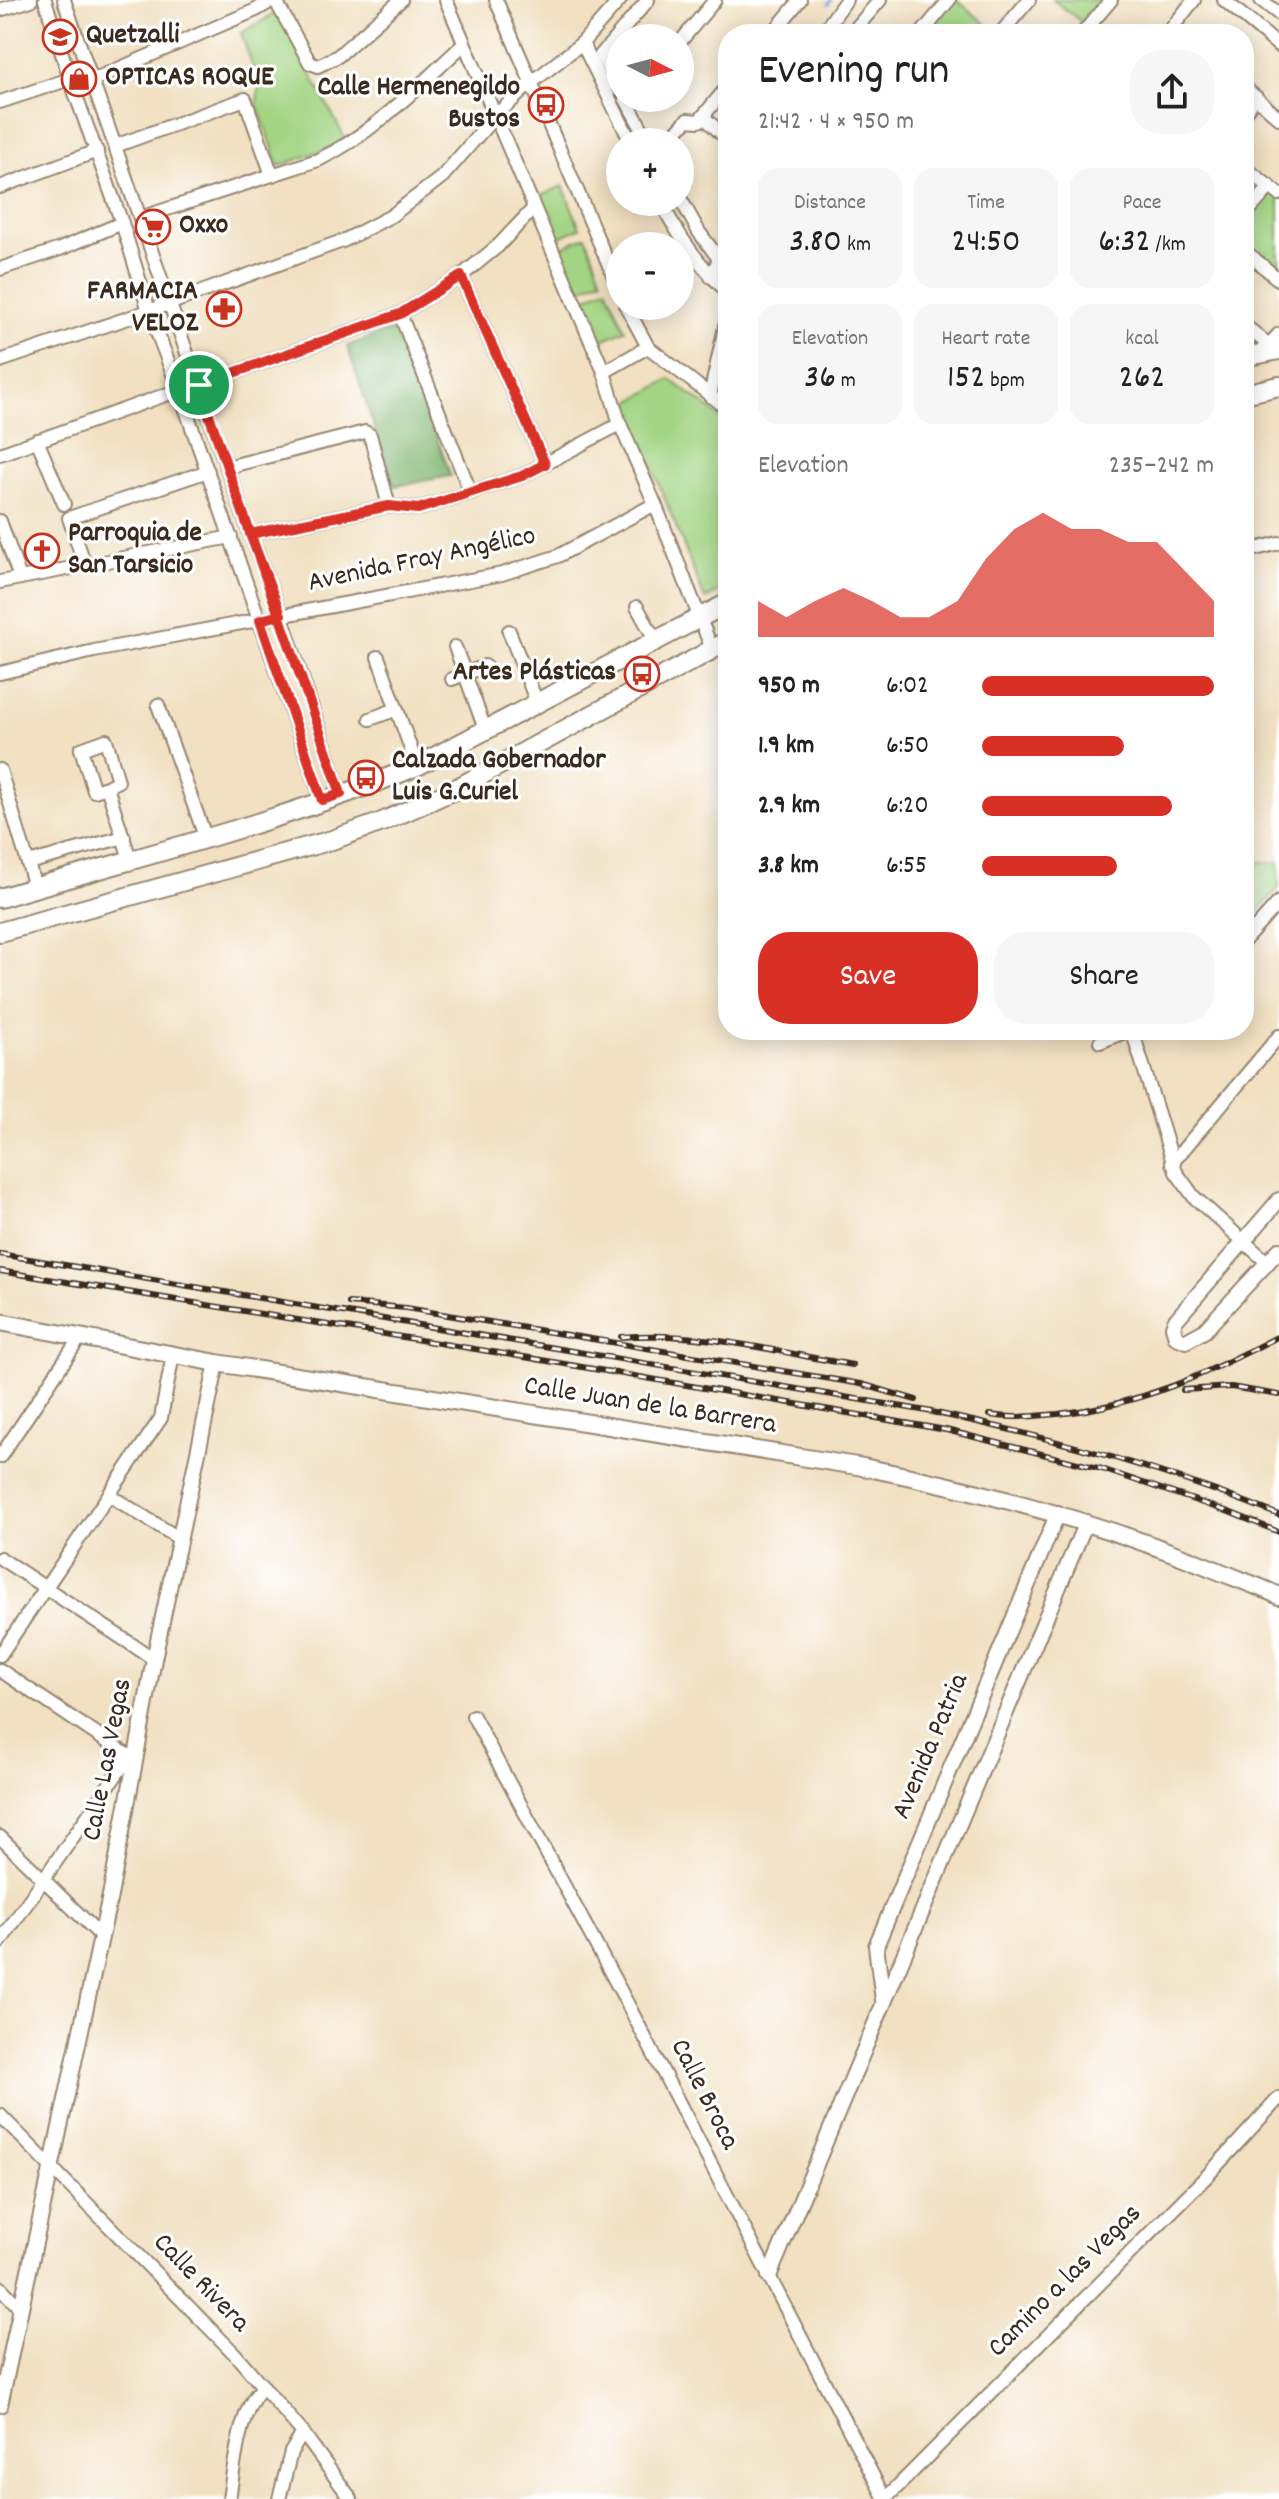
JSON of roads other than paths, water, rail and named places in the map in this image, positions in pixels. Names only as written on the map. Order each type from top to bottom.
[{"type":"main road","points":[[1254,354],[1274,348]]},
{"type":"main road","points":[[1254,392],[1279,386]]},
{"type":"main road","points":[[0,898],[206,839],[417,766],[718,608]]},
{"type":"main road","points":[[0,932],[332,840],[382,822],[452,791],[718,646]]},
{"type":"main road","name":"Calle Juan de la Barrera","points":[[0,1322],[217,1363],[863,1467],[950,1485],[1058,1513],[1164,1548],[1279,1596]]},
{"type":"street","points":[[0,10],[31,0]]},
{"type":"street","points":[[45,0],[149,311],[322,800]]},
{"type":"street","points":[[64,0],[341,794]]},
{"type":"street","points":[[90,81],[274,0],[310,63],[318,66],[338,56],[401,0]]},
{"type":"street","points":[[446,0],[604,372],[620,424],[701,617],[718,642]]},
{"type":"street","points":[[496,0],[606,258]]},
{"type":"street","points":[[0,361],[345,240],[380,222],[442,177],[495,116],[582,43],[620,0]]},
{"type":"street","points":[[627,24],[648,0]]},
{"type":"street","points":[[694,25],[715,0]]},
{"type":"street","points":[[780,24],[800,0]]},
{"type":"street","points":[[829,24],[846,0]]},
{"type":"street","points":[[860,24],[880,0]]},
{"type":"street","points":[[931,24],[949,0]]},
{"type":"street","points":[[1009,24],[1029,0]]},
{"type":"street","points":[[1091,24],[1111,0]]},
{"type":"street","points":[[1179,24],[1194,0]]},
{"type":"street","points":[[1224,0],[1253,24]]},
{"type":"street","points":[[1261,0],[1279,14]]},
{"type":"street","points":[[1254,25],[1279,46]]},
{"type":"street","points":[[582,43],[624,128]]},
{"type":"street","points":[[140,218],[318,160],[356,140],[464,44]]},
{"type":"street","points":[[0,102],[70,79]]},
{"type":"street","points":[[1254,100],[1256,97],[1279,118]]},
{"type":"street","points":[[680,128],[687,120],[699,121],[718,98]]},
{"type":"street","points":[[115,146],[245,99],[272,175]]},
{"type":"street","points":[[703,116],[718,130]]},
{"type":"street","points":[[0,187],[97,151]]},
{"type":"street","points":[[1254,175],[1274,190],[1254,207]]},
{"type":"street","points":[[199,385],[400,314],[461,276],[498,246],[533,209]]},
{"type":"street","points":[[668,216],[678,235],[718,283]]},
{"type":"street","points":[[690,216],[718,258]]},
{"type":"street","points":[[0,269],[60,249],[122,223]]},
{"type":"street","points":[[1254,259],[1279,280]]},
{"type":"street","points":[[711,277],[718,261]]},
{"type":"street","points":[[461,276],[545,464]]},
{"type":"street","points":[[400,314],[470,491]]},
{"type":"street","points":[[634,320],[648,347],[718,402]]},
{"type":"street","points":[[1254,333],[1274,348],[1279,334]]},
{"type":"street","points":[[604,372],[648,347]]},
{"type":"street","points":[[710,396],[718,359]]},
{"type":"street","points":[[0,454],[179,390]]},
{"type":"street","points":[[250,534],[389,506],[418,509],[522,476],[620,424]]},
{"type":"street","points":[[227,467],[365,432],[370,435],[389,506]]},
{"type":"street","points":[[37,440],[64,504]]},
{"type":"street","points":[[85,565],[69,518],[208,471]]},
{"type":"street","name":"Avenida Fray Angélico","points":[[0,673],[94,651],[502,574],[558,556],[655,504]]},
{"type":"street","points":[[0,521],[20,578]]},
{"type":"street","points":[[0,582],[231,537]]},
{"type":"street","points":[[1254,549],[1279,543]]},
{"type":"street","points":[[637,607],[656,641]]},
{"type":"street","points":[[509,631],[537,703]]},
{"type":"street","points":[[455,647],[485,729]]},
{"type":"street","points":[[378,657],[417,766]]},
{"type":"street","points":[[452,679],[485,666]]},
{"type":"street","points":[[158,705],[206,839]]},
{"type":"street","points":[[370,719],[397,709]]},
{"type":"street","points":[[106,740],[118,781],[107,787],[94,791],[81,749],[106,740]]},
{"type":"street","points":[[0,770],[35,887]]},
{"type":"street","points":[[107,787],[131,862]]},
{"type":"street","points":[[28,863],[124,837]]},
{"type":"street","points":[[1254,930],[1279,902]]},
{"type":"street","points":[[1172,1163],[1279,1036]]},
{"type":"street","points":[[1100,1042],[1105,1040]]},
{"type":"street","points":[[1134,1040],[1172,1163],[1181,1181],[1194,1197],[1268,1263]]},
{"type":"street","points":[[1279,1200],[1175,1321],[1176,1337],[1182,1341],[1190,1340],[1204,1331],[1279,1250]]},
{"type":"street","points":[[0,1457],[81,1336]]},
{"type":"street","points":[[0,1655],[161,1418],[173,1355]]},
{"type":"street","name":"Calle Las Vegas","points":[[0,2405],[101,1936],[132,1757],[217,1363]]},
{"type":"street","points":[[109,1495],[180,1539]]},
{"type":"street","name":"Avenida Patria","points":[[883,2005],[876,1946],[1058,1513]]},
{"type":"street","name":"Avenida Patria","points":[[769,2276],[1086,1522]]},
{"type":"street","points":[[0,1558],[154,1659]]},
{"type":"street","points":[[0,1670],[132,1757],[0,1942]]},
{"type":"street","name":"Calle Broca","points":[[473,1716],[626,2001],[885,2499]]},
{"type":"street","points":[[0,1837],[101,1936]]},
{"type":"street","name":"Camino a las Vegas","points":[[885,2499],[1208,2175],[1279,2098]]},
{"type":"street","name":"Calle Rivera","points":[[0,2115],[234,2353],[303,2433],[344,2496]]},
{"type":"street","points":[[0,2138],[11,2126]]},
{"type":"street","points":[[0,2287],[21,2309]]},
{"type":"street","points":[[229,2499],[250,2402],[264,2387]]},
{"type":"street","points":[[279,2499],[291,2452],[303,2433]]},
{"type":"waterway","points":[[828,5],[831,0]]},
{"type":"railway","points":[[0,1254],[927,1411],[1105,1455],[1279,1515]]},
{"type":"railway","points":[[0,1271],[946,1430],[1102,1469],[1279,1532]]},
{"type":"railway","points":[[349,1303],[406,1308],[861,1384],[916,1400]]},
{"type":"railway","points":[[990,1415],[1058,1414],[1118,1403],[1173,1386],[1279,1336]]},
{"type":"railway","points":[[621,1337],[708,1339],[853,1365]]},
{"type":"railway","points":[[1183,1390],[1231,1387],[1279,1395]]},
{"type":"place","name":"Quetzalli","points":[[60,37]]},
{"type":"place","name":"OPTICAS ROQUE","points":[[79,79]]},
{"type":"place","name":"Calle Hermenegildo Bustos","points":[[546,105]]},
{"type":"place","name":"Oxxo","points":[[153,227]]},
{"type":"place","name":"FARMACIA VELOZ","points":[[224,309]]},
{"type":"place","name":"Parroquia de San Tarsicio","points":[[42,551]]},
{"type":"place","name":"Artes Plásticas","points":[[642,674]]},
{"type":"place","name":"Calzada Gobernador Luis G.Curiel","points":[[366,778]]}]
